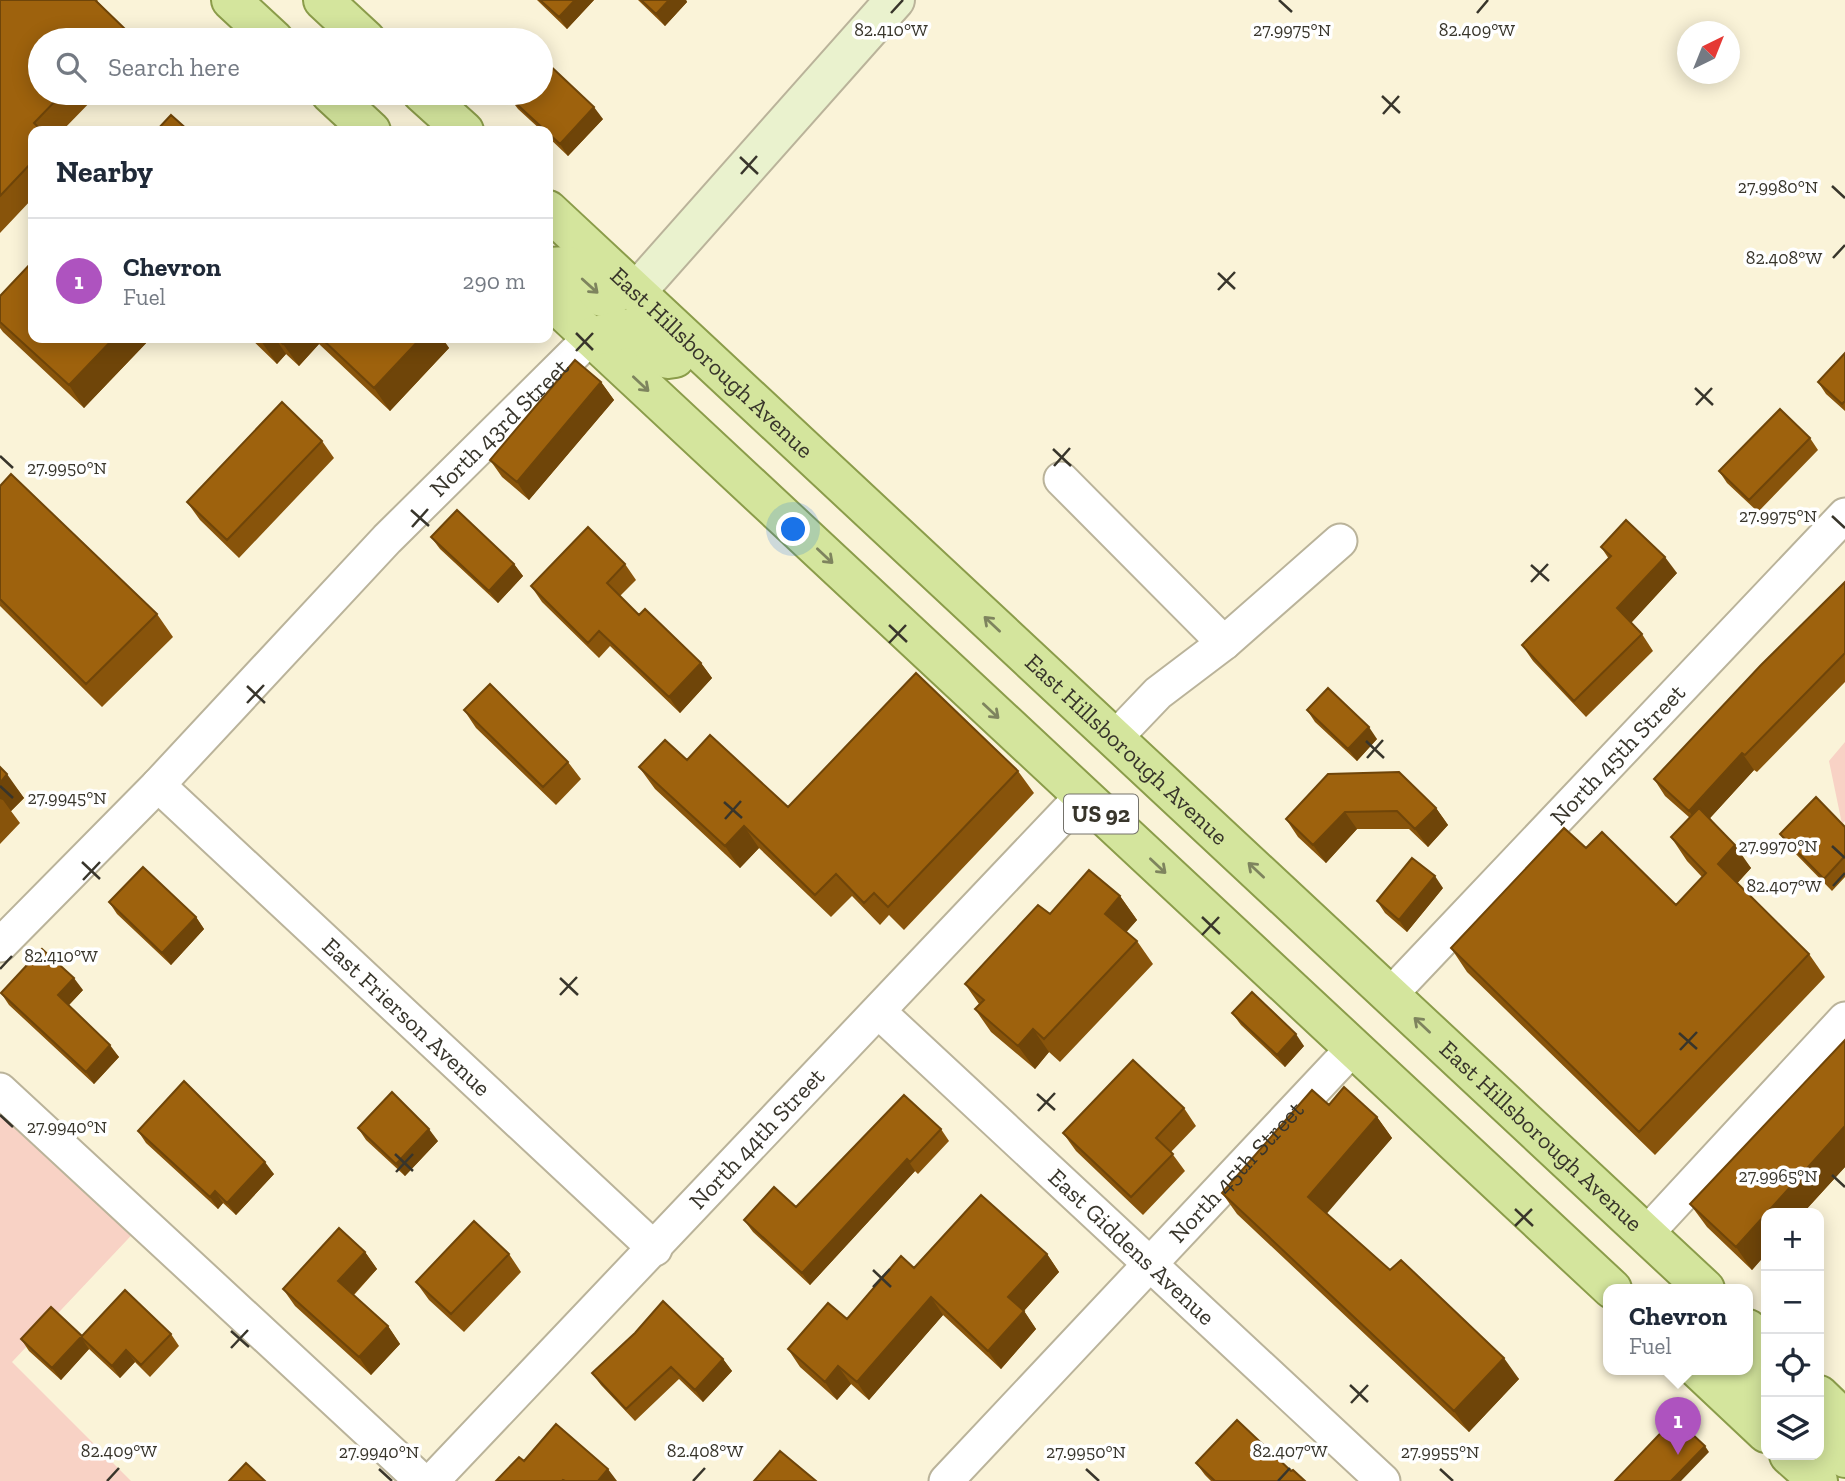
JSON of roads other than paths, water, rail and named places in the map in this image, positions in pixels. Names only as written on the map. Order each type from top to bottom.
[{"type":"main road","points":[[231,0],[261,28]]},
{"type":"main road","points":[[323,0],[353,28]]},
{"type":"main road","points":[[343,105],[366,126]]},
{"type":"main road","points":[[435,105],[458,126]]},
{"type":"main road","name":"East Hillsborough Avenue","points":[[553,215],[1700,1284]]},
{"type":"main road","points":[[553,267],[568,266],[602,297],[636,292]]},
{"type":"main road","name":"US 92","points":[[553,302],[1607,1284]]},
{"type":"main road","points":[[591,337],[634,327],[668,359],[705,358]]},
{"type":"main road","points":[[1704,1375],[1761,1428]]},
{"type":"main road","points":[[1821,1397],[1845,1419]]},
{"type":"main road","points":[[1824,1439],[1845,1458]]},
{"type":"main road","points":[[1795,1460],[1818,1481]]},
{"type":"street","points":[[636,292],[895,0]]},
{"type":"street","name":"North 43rd Street","points":[[0,944],[158,785],[387,539],[591,337]]},
{"type":"street","points":[[1060,479],[1224,643]]},
{"type":"street","name":"North 45th Street","points":[[1390,995],[1845,515]]},
{"type":"street","points":[[1115,738],[1158,693],[1224,643],[1340,541]]},
{"type":"street","name":"East Frierson Avenue","points":[[158,785],[655,1249]]},
{"type":"street","name":"North 44th Street","points":[[432,1481],[1082,796]]},
{"type":"street","name":"East Giddens Avenue","points":[[879,1012],[1383,1481]]},
{"type":"street","points":[[1646,1234],[1845,1019]]},
{"type":"street","name":"North 45th Street","points":[[946,1481],[1354,1047]]},
{"type":"street","points":[[0,1090],[422,1481]]},
{"type":"place","name":"Chevron","points":[[1678,1455]]}]
